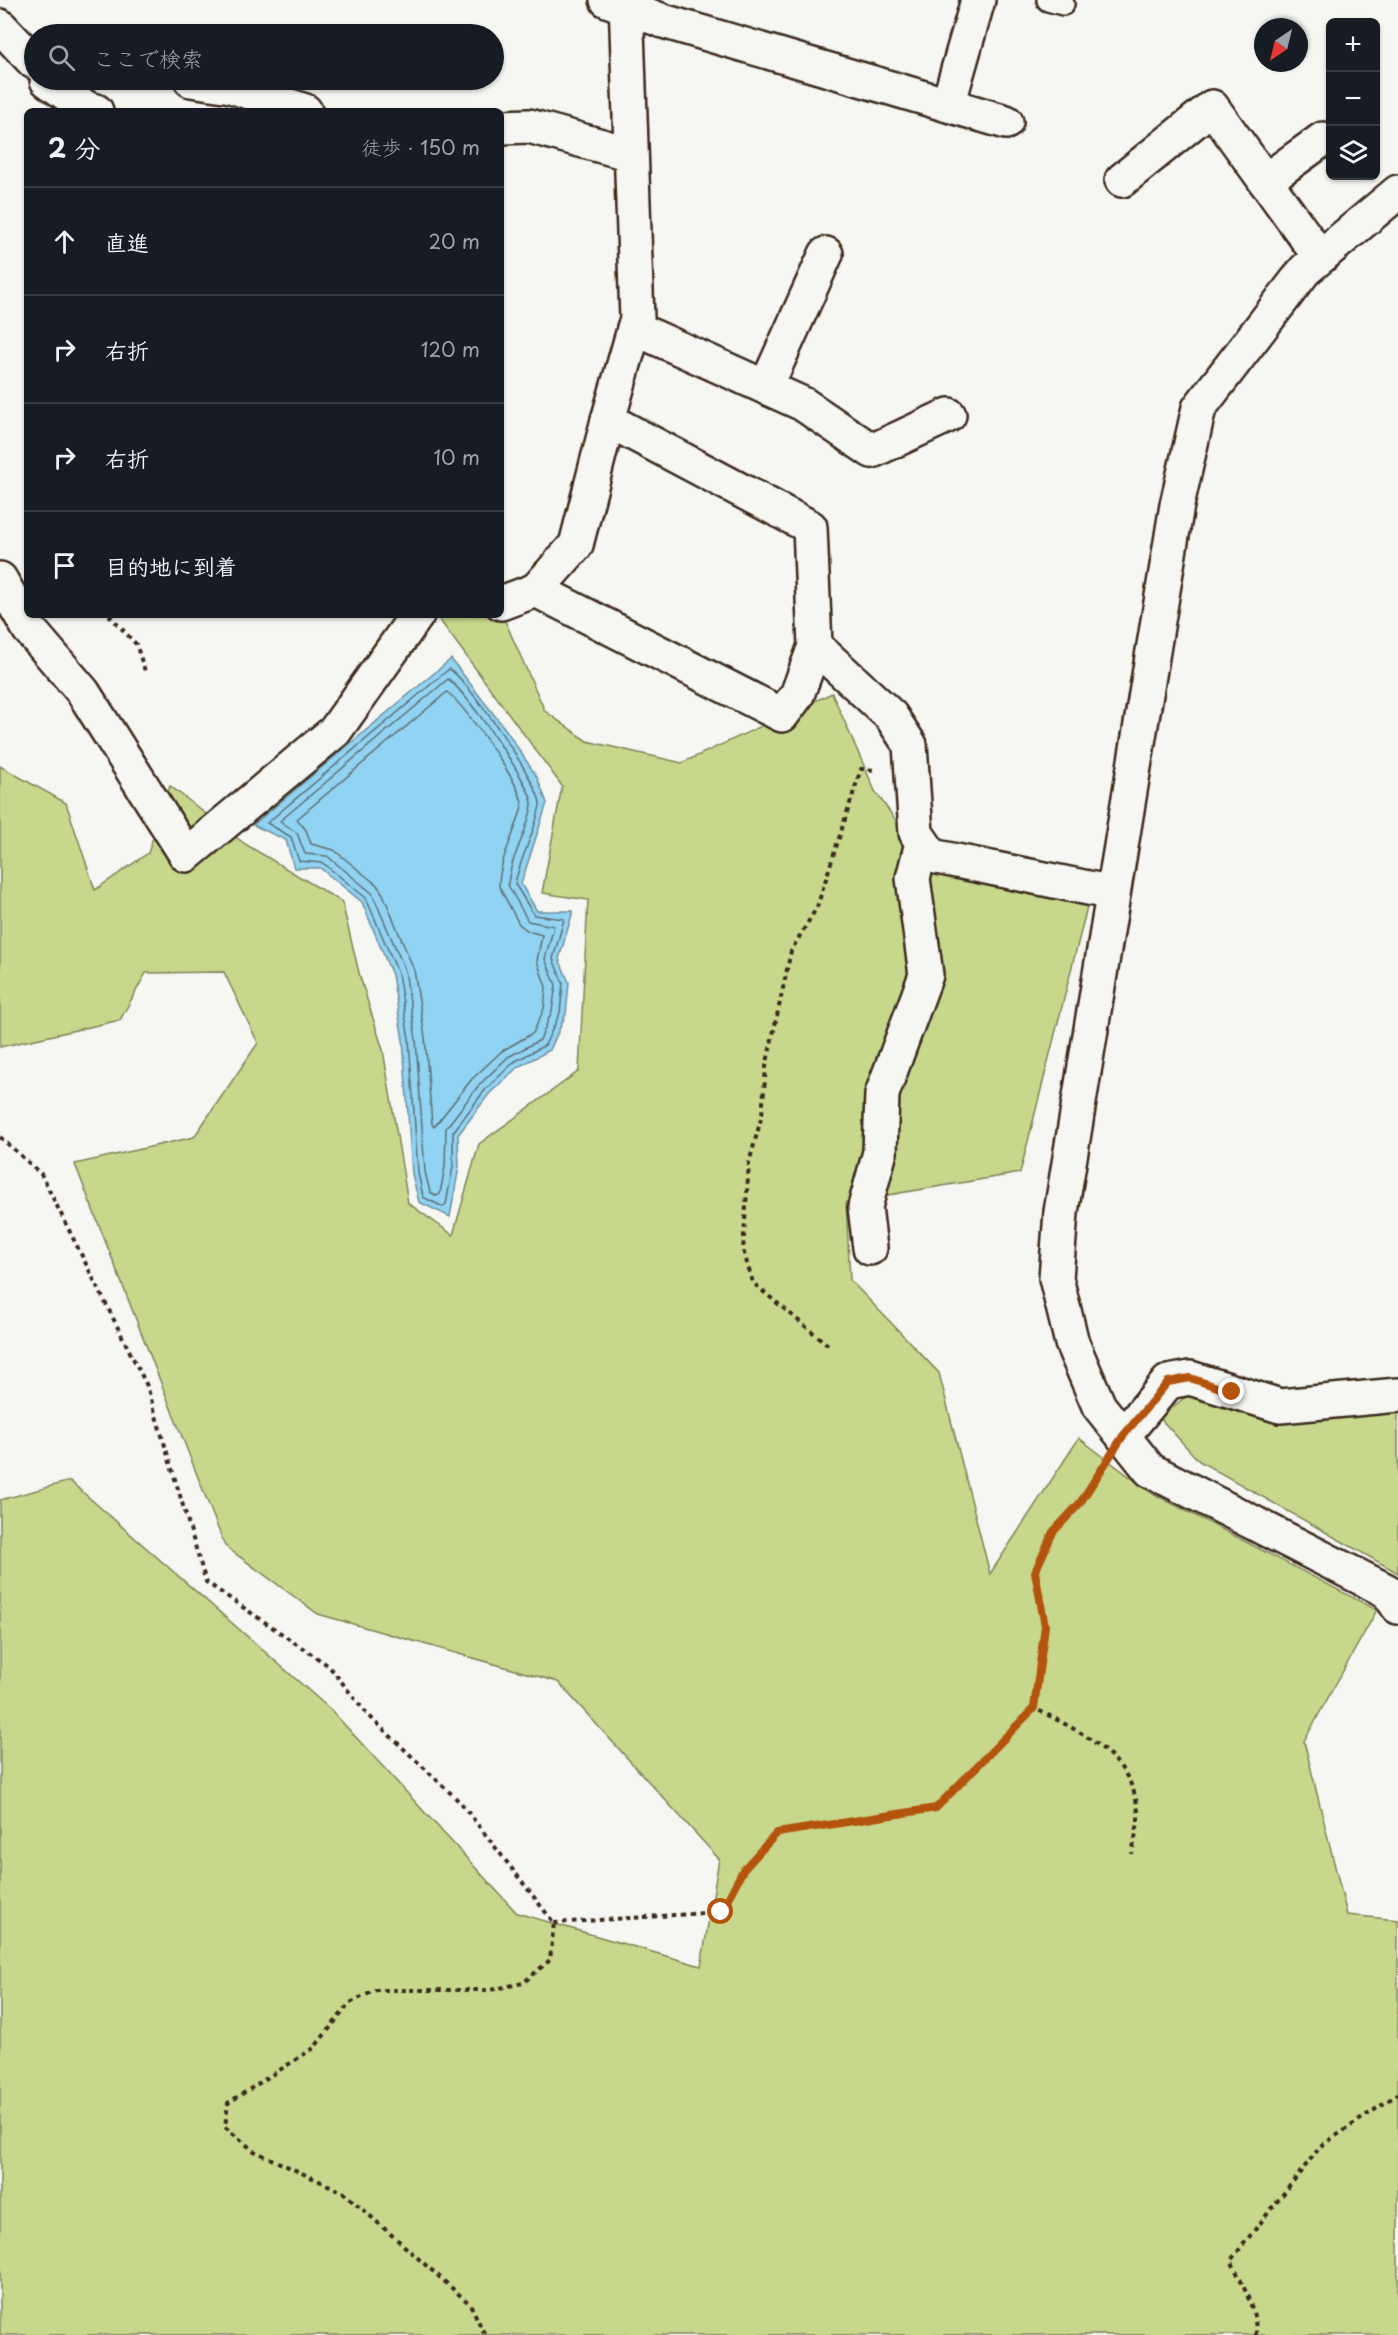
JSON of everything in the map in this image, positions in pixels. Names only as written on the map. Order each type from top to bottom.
[{"type":"street","points":[[948,105],[978,0]]},
{"type":"street","points":[[504,602],[536,590],[576,545],[637,319],[631,154],[620,2],[663,21],[1006,122]]},
{"type":"street","points":[[0,26],[24,50]]},
{"type":"street","points":[[66,90],[86,108]]},
{"type":"street","points":[[243,90],[296,108]]},
{"type":"street","points":[[1122,180],[1212,107],[1320,258]]},
{"type":"street","points":[[504,127],[529,126],[631,154]]},
{"type":"street","points":[[1265,181],[1323,139]]},
{"type":"street","points":[[1398,192],[1305,270],[1199,408],[1177,505],[1113,893],[1061,1212],[1056,1278],[1072,1343],[1099,1406],[1150,1470],[1387,1591],[1398,1607]]},
{"type":"street","points":[[766,387],[826,254]]},
{"type":"street","points":[[634,328],[803,404],[872,451],[949,415]]},
{"type":"street","points":[[536,590],[782,715],[796,694],[815,645],[810,527],[608,420]]},
{"type":"street","points":[[0,579],[29,629],[83,692],[186,855],[335,731],[415,618]]},
{"type":"street","points":[[815,645],[891,716],[910,745],[916,833],[932,856],[1113,893]]},
{"type":"street","points":[[870,1248],[865,1207],[880,1152],[882,1094],[926,975],[913,878],[922,843]]},
{"type":"street","points":[[1123,1436],[1168,1382],[1190,1378],[1280,1406],[1398,1395]]},
{"type":"path","points":[[112,618],[136,644],[146,674]]},
{"type":"path","points":[[828,1345],[753,1283],[743,1250],[749,1163],[762,1116],[766,1067],[791,951],[817,907],[861,769],[912,772]]},
{"type":"path","points":[[0,1137],[41,1174],[147,1386],[206,1582],[328,1666],[366,1713],[461,1803],[554,1923],[550,1960],[523,1983],[490,1990],[376,1990],[350,2003],[314,2048],[228,2103],[225,2127],[254,2151],[343,2192],[470,2304],[485,2335]]},
{"type":"path","points":[[554,1923],[721,1912],[743,1870],[777,1833],[936,1808],[1034,1708],[1045,1626],[1035,1572],[1053,1532],[1080,1503],[1123,1436]]},
{"type":"path","points":[[1034,1708],[1087,1735],[1126,1770],[1138,1812],[1132,1854]]},
{"type":"path","points":[[1256,2335],[1256,2327],[1245,2291],[1231,2260],[1321,2146],[1398,2094]]},
{"type":"green space","points":[[438,618],[500,618],[505,621],[545,711],[587,741],[682,763],[832,693],[875,791],[929,868],[1087,907],[1020,1173],[846,1202],[850,1280],[939,1373],[990,1574],[1079,1438],[1150,1492],[1377,1610],[1304,1741],[1347,1915],[1398,1920],[1398,2335],[0,2335],[0,1500],[70,1481],[331,1710],[517,1913],[701,1966],[719,1859],[558,1682],[318,1614],[225,1546],[75,1164],[194,1137],[258,1043],[224,972],[146,973],[120,1020],[0,1047],[0,766],[66,803],[95,890],[148,853],[170,786],[245,844],[342,902],[360,977],[383,1050],[408,1203],[453,1235],[479,1144],[579,1071],[588,900],[542,893],[562,786]]},
{"type":"green space","points":[[1191,1393],[1398,1409],[1398,1573],[1199,1461],[1159,1417]]},
{"type":"water","points":[[451,659],[506,730],[537,777],[547,803],[521,884],[537,911],[573,911],[559,959],[569,982],[566,1014],[550,1050],[518,1067],[489,1094],[458,1135],[459,1167],[450,1217],[419,1202],[412,1174],[403,1040],[392,975],[362,902],[320,868],[294,868],[286,840],[253,825]]},
{"type":"route","points":[[721,1912],[743,1870],[777,1833],[936,1808],[1034,1708],[1045,1626],[1035,1572],[1053,1532],[1080,1503],[1123,1436],[1168,1382],[1190,1378],[1232,1392]]}]
